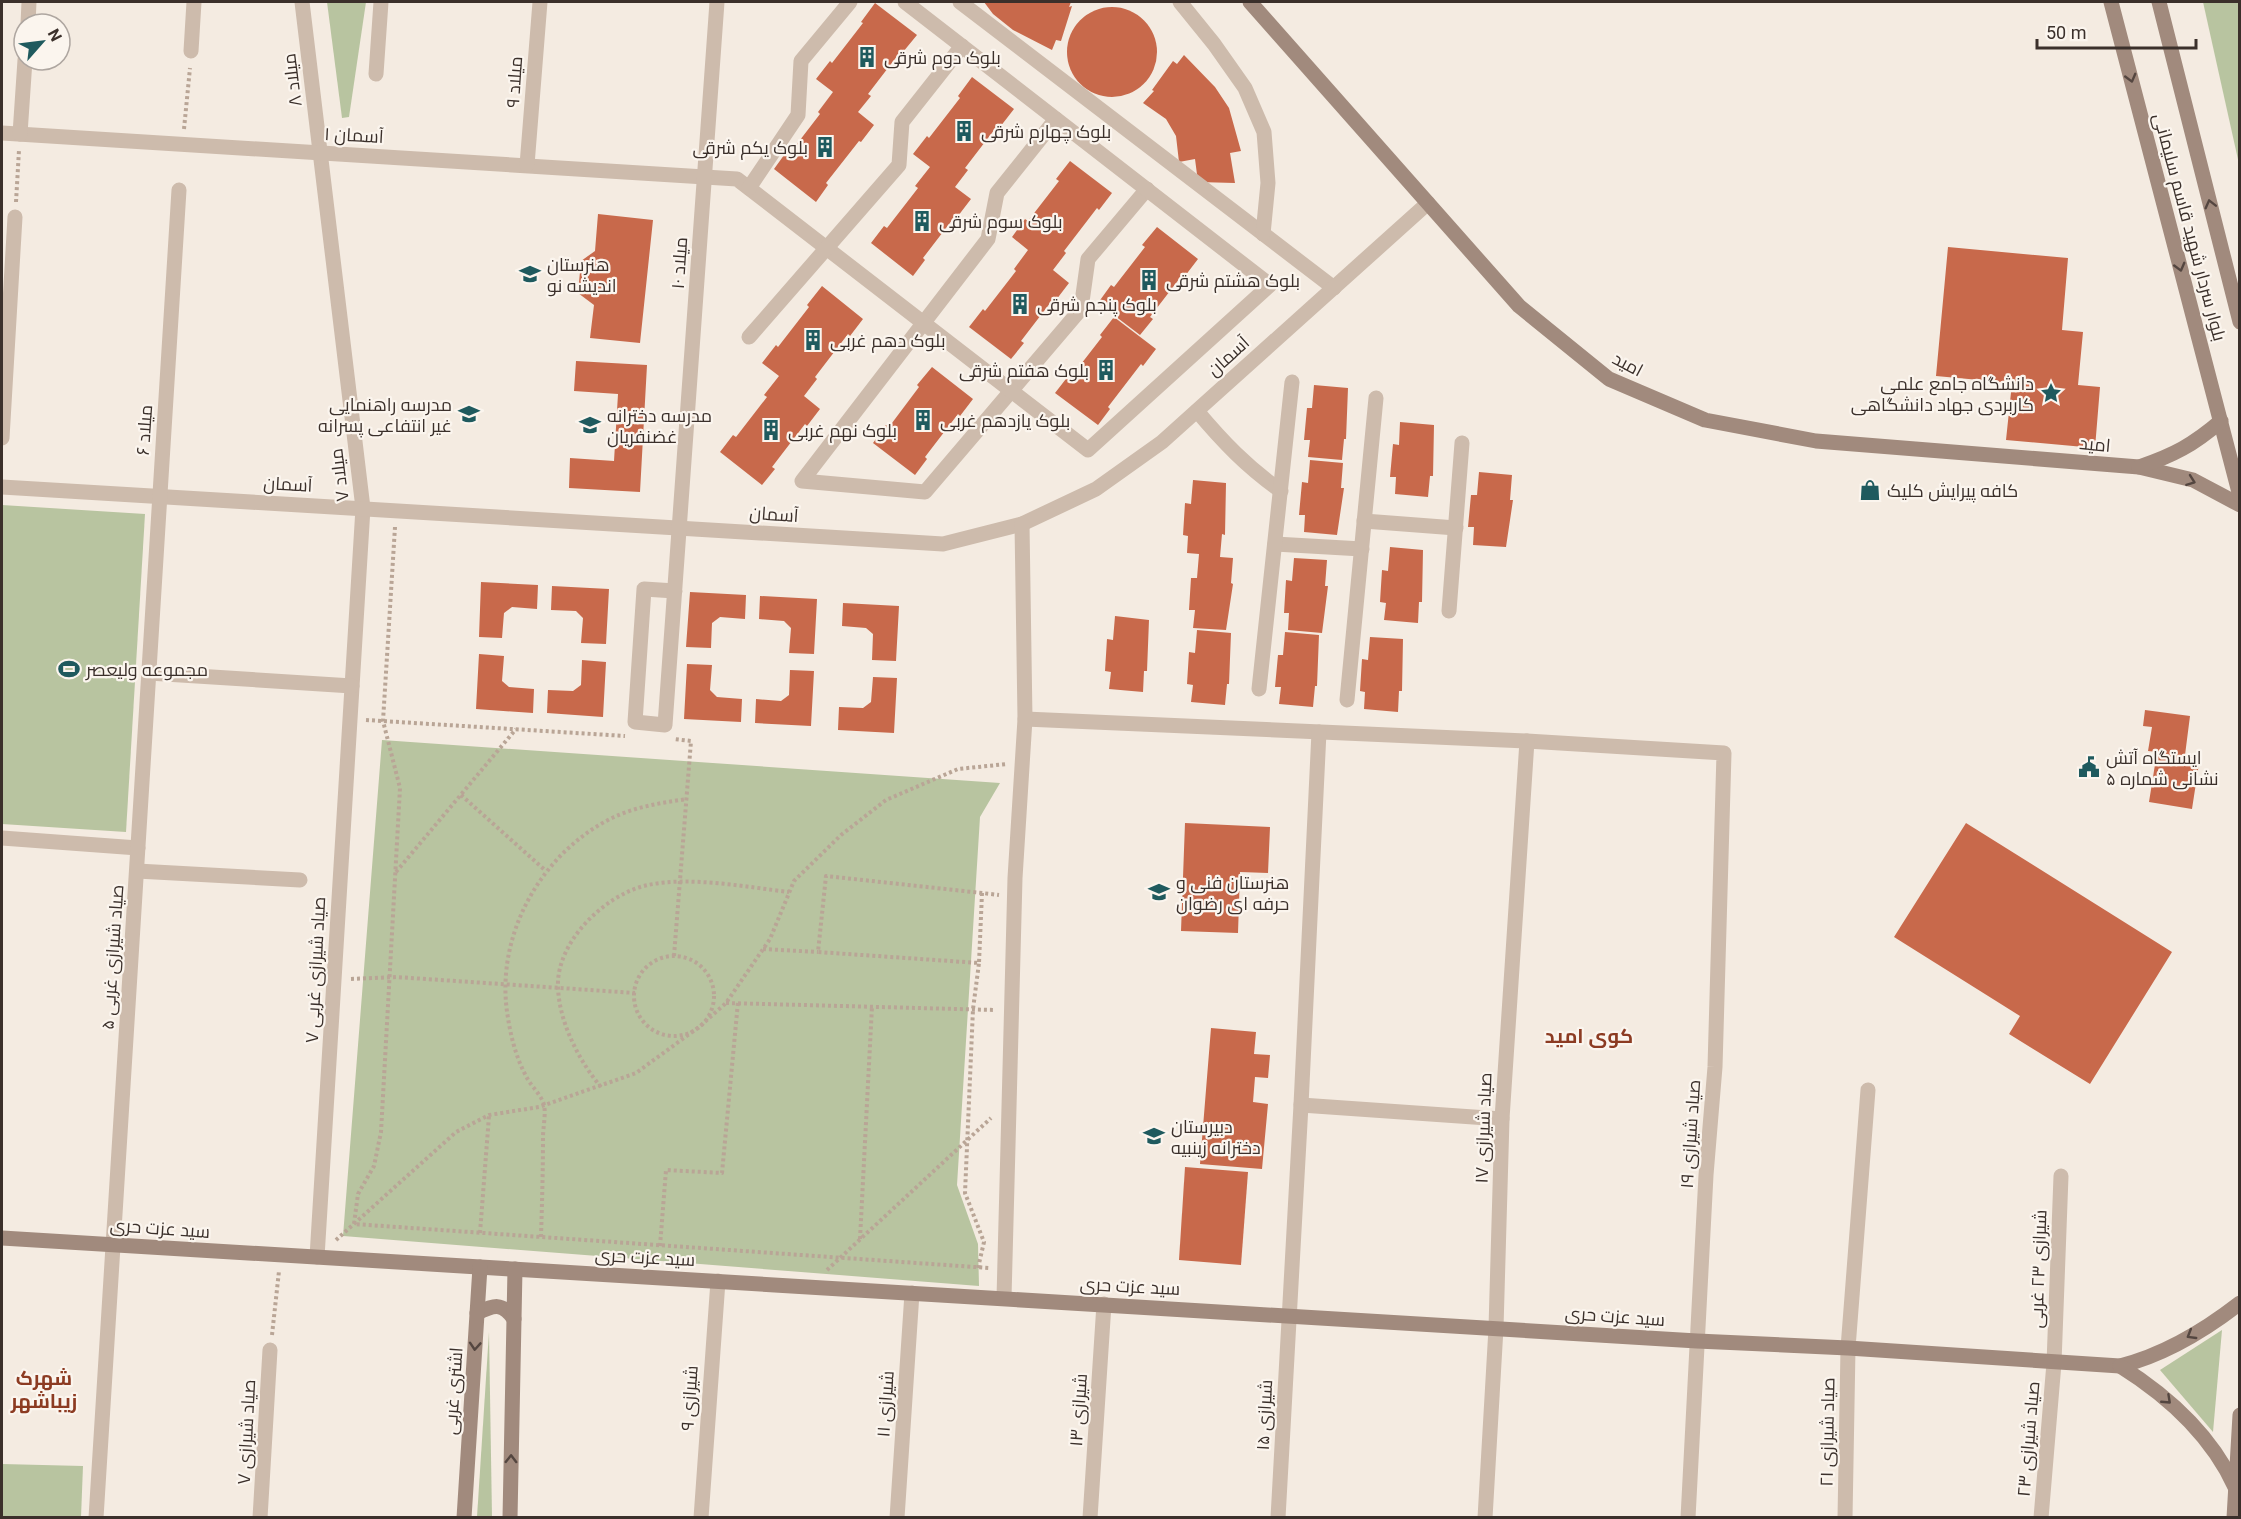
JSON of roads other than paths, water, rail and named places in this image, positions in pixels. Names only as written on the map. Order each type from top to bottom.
[{"type":"street","points":[[191,51],[194,2]]},
{"type":"street","name":"میلاد ۸","points":[[302,2],[320,153]]},
{"type":"street","points":[[376,74],[381,2]]},
{"type":"street","name":"میلاد ۹","points":[[527,165],[540,2]]},
{"type":"street","name":"میلاد ۱۰","points":[[675,591],[644,589],[635,722],[665,725],[675,591],[704,177],[717,2]]},
{"type":"street","points":[[749,188],[798,115],[801,61],[850,2]]},
{"type":"street","points":[[905,2],[1147,189],[1088,259],[1081,309],[925,492],[802,482],[988,239],[997,193],[1056,119]]},
{"type":"street","points":[[960,2],[1334,288]]},
{"type":"street","points":[[1180,2],[1215,44],[1245,88],[1264,132],[1268,183],[1263,234]]},
{"type":"street","name":"امید","points":[[1250,2],[1519,306],[1609,379],[1705,420],[1816,441],[2139,467]]},
{"type":"street","name":"بلوار سردار شهید قاسم سلیمانی","points":[[2111,2],[2240,496]]},
{"type":"street","name":"بلوار سردار شهید قاسم سلیمانی","points":[[2159,2],[2240,322]]},
{"type":"street","points":[[749,337],[899,165],[903,122],[962,46]]},
{"type":"street","points":[[20,134],[24,72]]},
{"type":"street","name":"آسمان ۱","points":[[2,133],[737,179],[1088,450],[1270,285],[1147,189]]},
{"type":"street","name":"میلاد ۷","points":[[320,153],[363,508],[352,686]]},
{"type":"street","name":"میلاد ۶","points":[[149,673],[179,190]]},
{"type":"street","name":"آسمان","points":[[2,487],[943,544],[1022,524],[1096,489],[1162,442],[1428,203]]},
{"type":"street","points":[[2,438],[15,217]]},
{"type":"street","points":[[1259,689],[1292,382]]},
{"type":"street","points":[[1347,700],[1376,399]]},
{"type":"street","points":[[1197,411],[1251,470],[1281,491]]},
{"type":"street","points":[[2139,467],[2169,457],[2196,442],[2221,421]]},
{"type":"street","points":[[1449,611],[1462,443]]},
{"type":"street","points":[[2139,467],[2193,480],[2240,505]]},
{"type":"street","points":[[1364,521],[1456,528]]},
{"type":"street","points":[[1004,1298],[1015,897],[1025,719],[1022,524]]},
{"type":"street","points":[[1275,544],[1362,549]]},
{"type":"street","points":[[149,673],[352,686]]},
{"type":"street","name":"صیاد شیرازی غربی ۵","points":[[96,1518],[149,673]]},
{"type":"street","name":"صیاد شیرازی غربی ۷","points":[[317,1257],[352,686]]},
{"type":"street","points":[[1025,719],[1527,741]]},
{"type":"street","name":"شیرازی ۱۵","points":[[1278,1518],[1319,732]]},
{"type":"street","name":"صیاد شیرازی ۱۹","points":[[1527,741],[1724,753],[1715,1067],[1706,1175],[1688,1518]]},
{"type":"street","name":"صیاد شیرازی ۱۷","points":[[1485,1518],[1496,1328],[1502,1119],[1527,741]]},
{"type":"street","points":[[2,838],[138,848]]},
{"type":"street","points":[[137,871],[300,880]]},
{"type":"street","name":"صیاد شیرازی ۲۱","points":[[1845,1518],[1848,1348],[1868,1090]]},
{"type":"street","points":[[1301,1105],[1502,1119]]},
{"type":"street","name":"شیرازی ۲۳ غربی","points":[[2054,1363],[2061,1176]]},
{"type":"street","name":"سید عزت حری","points":[[2,1238],[2120,1366],[2161,1353],[2240,1303]]},
{"type":"street","name":"اشتری غربی","points":[[464,1518],[480,1267]]},
{"type":"street","points":[[510,1518],[515,1269]]},
{"type":"street","name":"شیرازی ۹","points":[[701,1518],[718,1281]]},
{"type":"street","name":"شیرازی ۱۱","points":[[897,1518],[912,1293]]},
{"type":"street","name":"شیرازی ۱۳","points":[[1090,1518],[1104,1304]]},
{"type":"street","points":[[477,1313],[489,1307],[498,1306],[507,1309],[514,1319]]},
{"type":"street","name":"صیاد شیرازی ۷","points":[[260,1518],[270,1350]]},
{"type":"street","name":"صیاد شیرازی ۲۳","points":[[2041,1518],[2054,1363]]},
{"type":"street","points":[[2120,1366],[2151,1385],[2195,1427],[2214,1450],[2235,1487]]},
{"type":"street","points":[[2234,1518],[2240,1415]]},
{"type":"place","name":"بلوک دوم شرقی","points":[[867,57]]},
{"type":"place","name":"بلوک چهارم شرقی","points":[[964,131]]},
{"type":"place","name":"بلوک یکم شرقی","points":[[825,147]]},
{"type":"place","name":"بلوک سوم شرقی","points":[[922,221]]},
{"type":"place","name":"هنرستان اندیشه نو","points":[[530,274]]},
{"type":"place","name":"بلوک هشتم شرقی","points":[[1149,280]]},
{"type":"place","name":"بلوک پنجم شرقی","points":[[1020,304]]},
{"type":"place","name":"بلوک دهم غربی","points":[[813,340]]},
{"type":"place","name":"بلوک هفتم شرقی","points":[[1106,370]]},
{"type":"place","name":"دانشگاه جامع علمى کاربردى جهاد دانشگاهى","points":[[2051,393]]},
{"type":"place","name":"مدرسه راهنمایی غیر انتفاعی پسرانه","points":[[469,414]]},
{"type":"place","name":"بلوک یازدهم غربی","points":[[923,420]]},
{"type":"place","name":"مدرسه دخترانه غضنفریان","points":[[590,425]]},
{"type":"place","name":"بلوک نهم غربی","points":[[771,430]]},
{"type":"place","name":"کافه پیرایش کلیک","points":[[1870,490]]},
{"type":"place","name":"مجموعه ولیعصر","points":[[69,669]]},
{"type":"place","name":"ایستگاه آتش نشانی شماره ۵","points":[[2089,767]]},
{"type":"place","name":"هنرستان فنی و حرفه ای رضوان","points":[[1159,892]]},
{"type":"place","name":"دبیرستان دخترانه زینبیه","points":[[1154,1136]]},
{"type":"district","name":"کوی امید","points":[[1589,1036]]},
{"type":"district","name":"شهرک زیباشهر","points":[[44,1390]]}]
